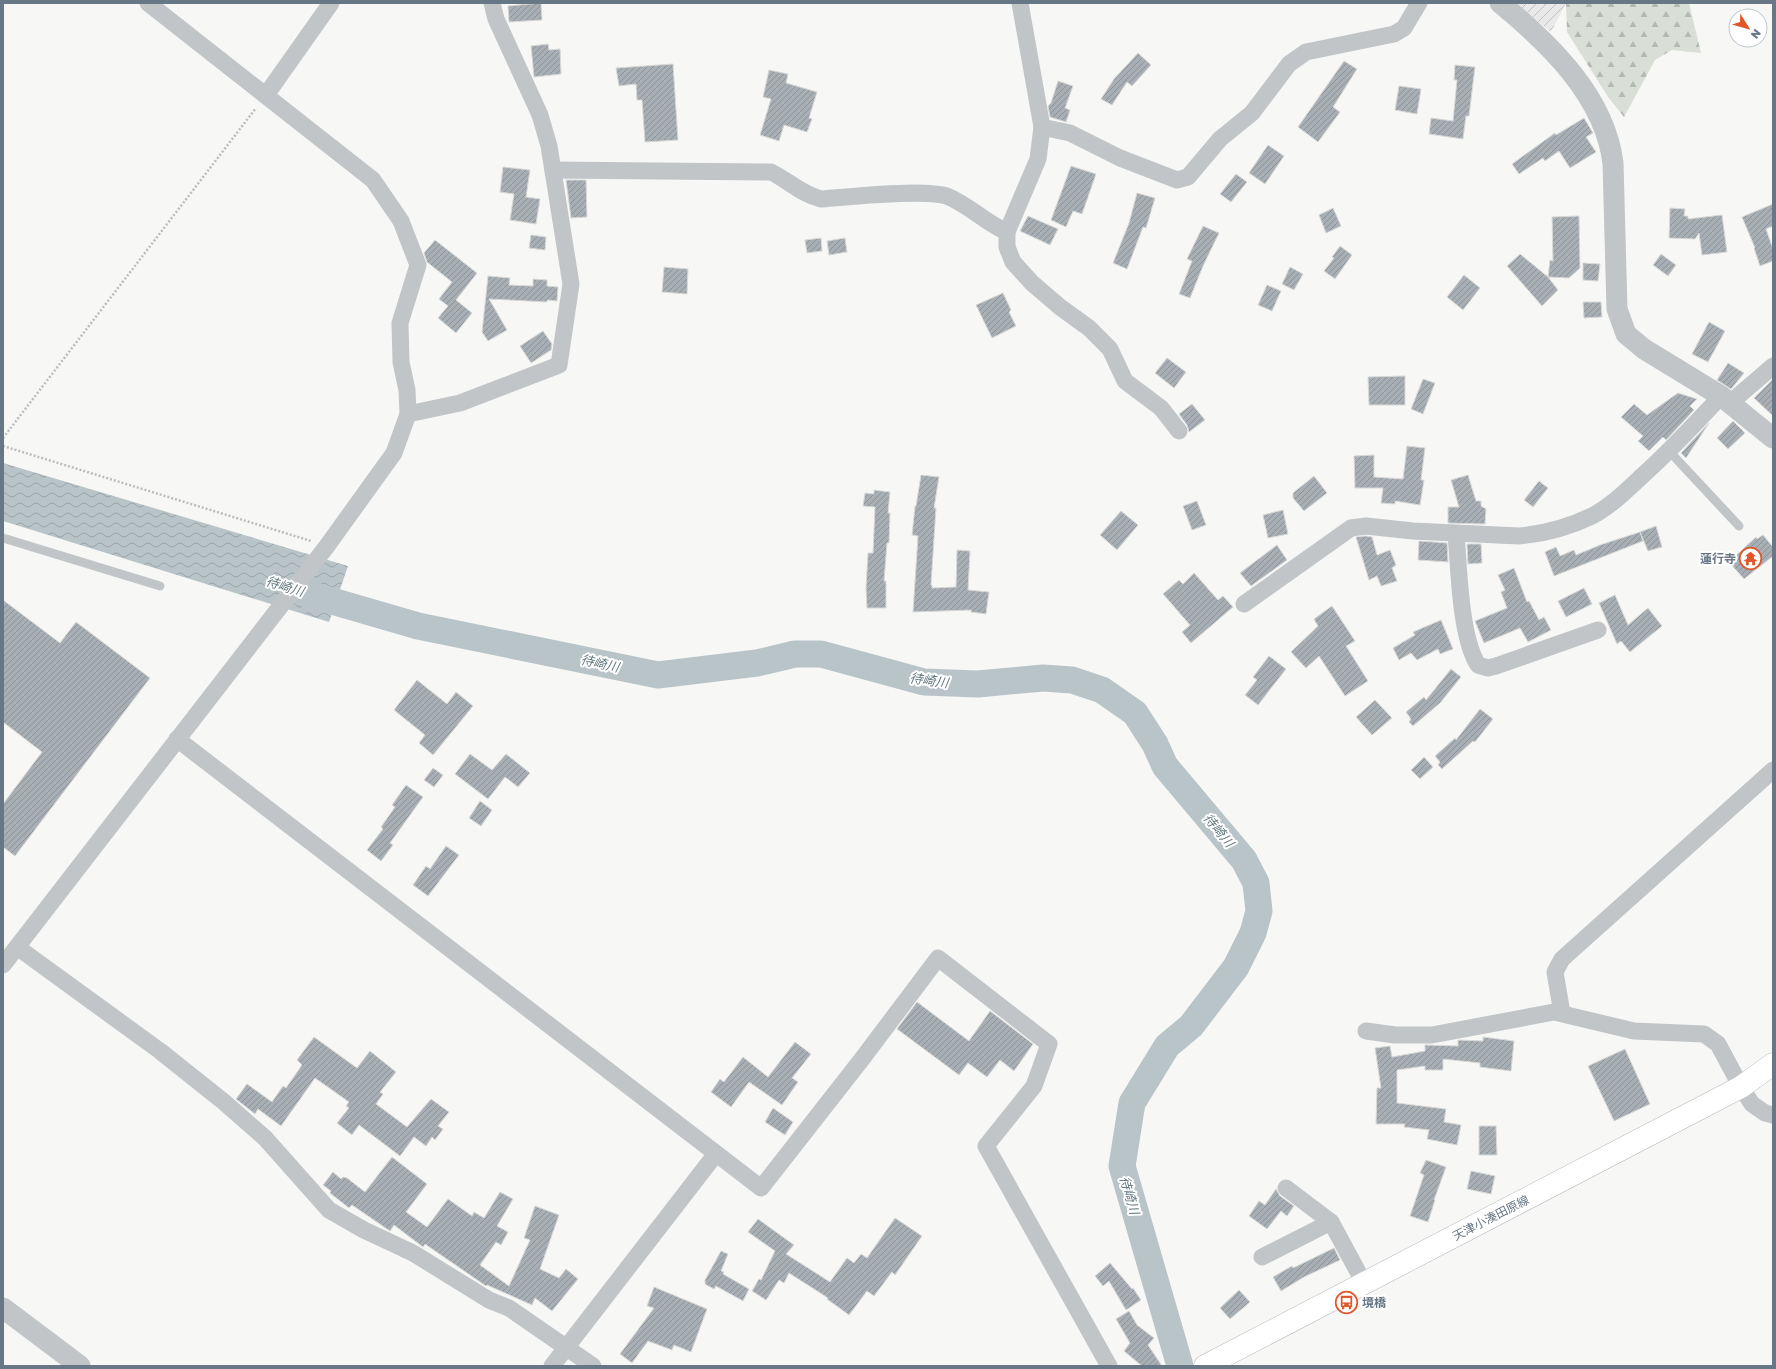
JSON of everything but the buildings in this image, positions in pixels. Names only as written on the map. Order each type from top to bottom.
[{"type":"main road","name":"天津小湊田原線","points":[[1206,1366],[1741,1087],[1773,1064]]},
{"type":"street","points":[[3,965],[177,739],[267,626],[327,546],[394,453],[408,414],[407,390],[401,362],[400,323],[418,265],[402,221],[373,180],[148,3]]},
{"type":"street","points":[[266,95],[331,3]]},
{"type":"street","points":[[408,414],[460,403],[559,365],[570,284],[549,146],[540,115],[496,19],[492,3]]},
{"type":"street","points":[[1020,3],[1042,127],[1038,159],[1007,232],[1007,247],[1013,262],[1032,283],[1099,338],[1110,349],[1126,381],[1161,408],[1179,430]]},
{"type":"street","points":[[1042,127],[1070,134],[1120,158],[1177,180],[1188,177],[1220,139],[1252,113],[1289,64],[1306,52],[1394,34],[1404,28],[1419,3]]},
{"type":"street","points":[[1500,3],[1553,51],[1594,105],[1605,127],[1611,147],[1617,309],[1626,334],[1644,349],[1725,400],[1773,438]]},
{"type":"street","points":[[553,170],[771,172],[784,179],[806,195],[821,199],[931,193],[949,196],[996,227],[1007,232]]},
{"type":"street","points":[[1244,604],[1351,528],[1366,526],[1456,534],[1519,536],[1534,535],[1571,525],[1603,509],[1624,493],[1725,400],[1773,366]]},
{"type":"street","points":[[1456,534],[1460,593],[1471,655],[1478,665],[1488,668],[1496,666],[1598,630]]},
{"type":"street","points":[[177,739],[716,1155],[761,1188],[862,1059],[938,958],[1049,1044],[1034,1086],[986,1146],[1109,1366]]},
{"type":"street","points":[[1562,1013],[1555,972],[1562,959],[1773,770]]},
{"type":"street","points":[[17,946],[160,1051],[224,1102],[265,1138],[329,1210],[364,1230],[413,1253],[489,1300],[509,1308],[593,1366]]},
{"type":"street","points":[[1366,1031],[1395,1035],[1432,1035],[1554,1012],[1634,1031],[1704,1034],[1718,1044],[1752,1104],[1766,1114],[1773,1115]]},
{"type":"street","points":[[552,1366],[716,1155]]},
{"type":"street","points":[[1286,1188],[1331,1222],[1364,1283]]},
{"type":"street","points":[[1262,1257],[1331,1222]]},
{"type":"street","points":[[3,1308],[80,1366]]},
{"type":"lane","points":[[1669,451],[1739,526]]},
{"type":"lane","points":[[3,538],[160,586]]},
{"type":"path","points":[[3,438],[266,95]]},
{"type":"path","points":[[3,446],[327,546]]},
{"type":"shaded area","points":[[1514,3],[1566,3],[1551,32]]},
{"type":"green space","points":[[1566,3],[1689,3],[1701,53],[1672,50],[1655,60],[1624,117],[1608,97],[1567,32]]},
{"type":"water","points":[[3,463],[348,566],[329,622],[3,521]]},
{"type":"waterway","name":"待崎川","points":[[301,592],[418,626],[658,675],[757,663],[795,654],[821,654],[924,682],[978,684],[1043,678],[1072,680],[1102,690],[1135,713],[1155,744],[1165,766],[1244,860],[1256,883],[1259,911],[1253,933],[1236,967],[1191,1026],[1167,1046],[1132,1103],[1122,1166],[1180,1366]]},
{"type":"place","name":"蓮行寺","points":[[1751,559]]},
{"type":"place","name":"境橋","points":[[1347,1303]]}]
